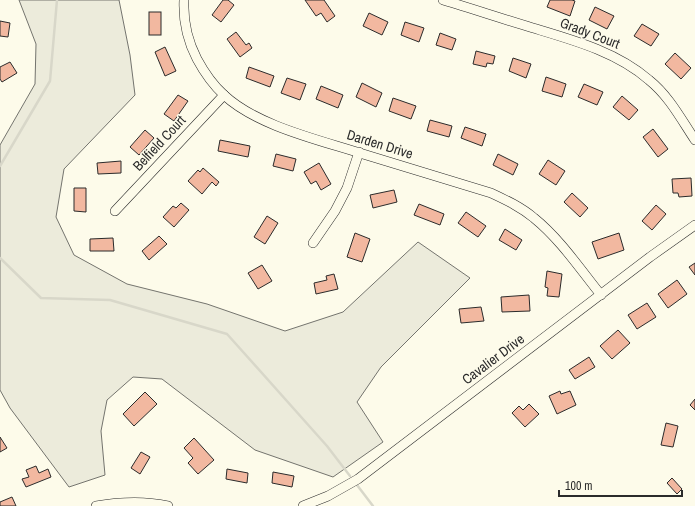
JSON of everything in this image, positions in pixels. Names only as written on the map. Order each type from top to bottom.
[{"type":"street","name":"Darden Drive","points":[[184,0],[184,21],[193,52],[202,69],[224,95],[242,109],[292,132],[491,193],[522,209],[550,233],[601,295]]},
{"type":"street","name":"Grady Court","points":[[443,0],[467,4],[574,40],[622,61],[650,80],[662,91],[695,140]]},
{"type":"street","name":"Belfield Court","points":[[115,211],[224,95]]},
{"type":"street","points":[[313,243],[335,211],[347,188],[359,152]]},
{"type":"street","name":"Cavalier Drive","points":[[303,506],[316,504],[358,479],[695,225]]},
{"type":"street","points":[[96,506],[127,502],[168,506]]},
{"type":"shaded area","points":[[19,0],[119,0],[130,55],[135,95],[64,169],[56,217],[74,255],[127,284],[207,304],[285,331],[343,312],[418,242],[470,278],[381,367],[357,402],[383,442],[333,477],[255,450],[162,379],[133,377],[107,400],[101,431],[105,475],[69,487],[10,408],[0,390],[0,145],[35,84],[36,44]]},
{"type":"building","points":[[223,0],[228,0],[234,5],[221,22],[212,15]]},
{"type":"building","points":[[305,0],[324,0],[335,16],[327,22],[321,13],[316,16]]},
{"type":"building","points":[[550,0],[575,1],[570,16],[547,7]]},
{"type":"building","points":[[595,7],[614,16],[607,29],[589,20]]},
{"type":"building","points":[[149,12],[161,12],[161,35],[149,35]]},
{"type":"building","points":[[369,13],[388,22],[382,35],[363,26]]},
{"type":"building","points":[[0,21],[10,23],[8,37],[0,36]]},
{"type":"building","points":[[405,22],[424,28],[419,42],[401,35]]},
{"type":"building","points":[[642,24],[659,34],[651,46],[634,36]]},
{"type":"building","points":[[236,32],[246,45],[249,43],[252,48],[240,57],[227,39]]},
{"type":"building","points":[[440,33],[456,39],[452,50],[436,45]]},
{"type":"building","points":[[165,47],[176,71],[165,76],[155,52]]},
{"type":"building","points":[[476,51],[495,56],[493,64],[487,63],[486,67],[473,64]]},
{"type":"building","points":[[675,53],[691,68],[681,79],[665,64]]},
{"type":"building","points":[[513,58],[531,64],[526,78],[509,71]]},
{"type":"building","points":[[10,62],[17,73],[2,82],[0,79],[0,67]]},
{"type":"building","points":[[249,67],[274,76],[270,87],[246,78]]},
{"type":"building","points":[[546,77],[566,84],[562,97],[542,91]]},
{"type":"building","points":[[287,78],[306,84],[300,100],[281,93]]},
{"type":"building","points":[[362,83],[382,93],[376,107],[356,97]]},
{"type":"building","points":[[584,84],[603,92],[597,105],[578,97]]},
{"type":"building","points":[[321,86],[343,95],[338,108],[316,99]]},
{"type":"building","points":[[178,95],[188,101],[174,121],[164,114]]},
{"type":"building","points":[[622,96],[638,110],[629,120],[613,107]]},
{"type":"building","points":[[393,98],[416,106],[411,119],[389,111]]},
{"type":"building","points":[[430,120],[452,126],[449,137],[427,131]]},
{"type":"building","points":[[465,127],[486,134],[482,146],[461,138]]},
{"type":"building","points":[[653,129],[668,149],[658,157],[643,137]]},
{"type":"building","points":[[145,130],[154,138],[139,155],[130,147]]},
{"type":"building","points":[[220,140],[250,146],[248,157],[218,151]]},
{"type":"building","points":[[276,154],[296,159],[293,171],[273,166]]},
{"type":"building","points":[[498,154],[518,164],[513,175],[493,165]]},
{"type":"building","points":[[548,160],[565,171],[556,185],[539,174]]},
{"type":"building","points":[[121,161],[121,173],[98,174],[97,163]]},
{"type":"building","points":[[319,163],[331,184],[321,190],[316,181],[311,184],[304,172]]},
{"type":"building","points":[[203,168],[219,182],[216,186],[212,182],[202,194],[188,181],[198,170],[200,172]]},
{"type":"building","points":[[691,178],[692,196],[679,197],[678,193],[673,193],[672,179]]},
{"type":"building","points":[[74,188],[86,188],[86,212],[74,211]]},
{"type":"building","points":[[394,190],[397,202],[373,208],[370,195]]},
{"type":"building","points":[[572,193],[588,208],[580,217],[564,202]]},
{"type":"building","points":[[181,203],[189,210],[174,227],[163,217],[173,206],[176,208]]},
{"type":"building","points":[[419,204],[444,214],[440,225],[414,215]]},
{"type":"building","points":[[656,205],[666,214],[652,230],[642,221]]},
{"type":"building","points":[[466,212],[486,226],[478,237],[458,223]]},
{"type":"building","points":[[267,216],[278,223],[265,244],[254,237]]},
{"type":"building","points":[[505,229],[522,240],[516,250],[499,240]]},
{"type":"building","points":[[355,233],[370,239],[362,262],[347,257]]},
{"type":"building","points":[[619,233],[624,250],[598,259],[592,242]]},
{"type":"building","points":[[159,236],[167,244],[149,260],[142,251]]},
{"type":"building","points":[[113,238],[114,251],[90,251],[90,239]]},
{"type":"building","points":[[695,263],[695,275],[689,267]]},
{"type":"building","points":[[262,265],[272,281],[258,289],[248,273]]},
{"type":"building","points":[[547,271],[562,274],[559,297],[547,296],[548,288],[545,287]]},
{"type":"building","points":[[334,274],[338,289],[316,294],[314,283],[327,280],[326,276]]},
{"type":"building","points":[[677,280],[687,294],[668,308],[658,294]]},
{"type":"building","points":[[529,295],[530,311],[502,312],[501,297]]},
{"type":"building","points":[[647,303],[656,317],[637,329],[628,315]]},
{"type":"building","points":[[481,307],[484,321],[461,323],[459,309]]},
{"type":"building","points":[[618,330],[630,343],[612,359],[600,346]]},
{"type":"building","points":[[589,357],[595,367],[575,379],[569,370]]},
{"type":"building","points":[[560,391],[561,394],[570,391],[576,405],[557,414],[549,396]]},
{"type":"building","points":[[145,392],[157,404],[134,426],[123,414]]},
{"type":"building","points":[[695,399],[695,410],[690,405]]},
{"type":"building","points":[[529,404],[539,414],[525,427],[512,413],[519,406],[523,410]]},
{"type":"building","points":[[666,423],[678,426],[673,447],[661,445]]},
{"type":"building","points":[[0,437],[7,448],[0,452]]},
{"type":"building","points":[[194,438],[214,460],[198,474],[188,463],[193,458],[184,448]]},
{"type":"building","points":[[141,452],[150,457],[140,474],[131,468]]},
{"type":"building","points":[[36,466],[39,473],[48,469],[51,477],[26,487],[22,479],[29,477],[26,470]]},
{"type":"building","points":[[227,469],[248,473],[247,483],[226,479]]},
{"type":"building","points":[[273,472],[294,476],[292,487],[272,483]]},
{"type":"building","points":[[672,478],[682,489],[677,494],[667,483]]},
{"type":"building","points":[[12,497],[16,506],[0,506],[0,502]]},
{"type":"waterway","points":[[0,166],[50,81],[57,0]]},
{"type":"waterway","points":[[0,258],[41,298],[110,300],[227,334],[327,446],[350,476]]},
{"type":"waterway","points":[[357,485],[373,506]]}]
